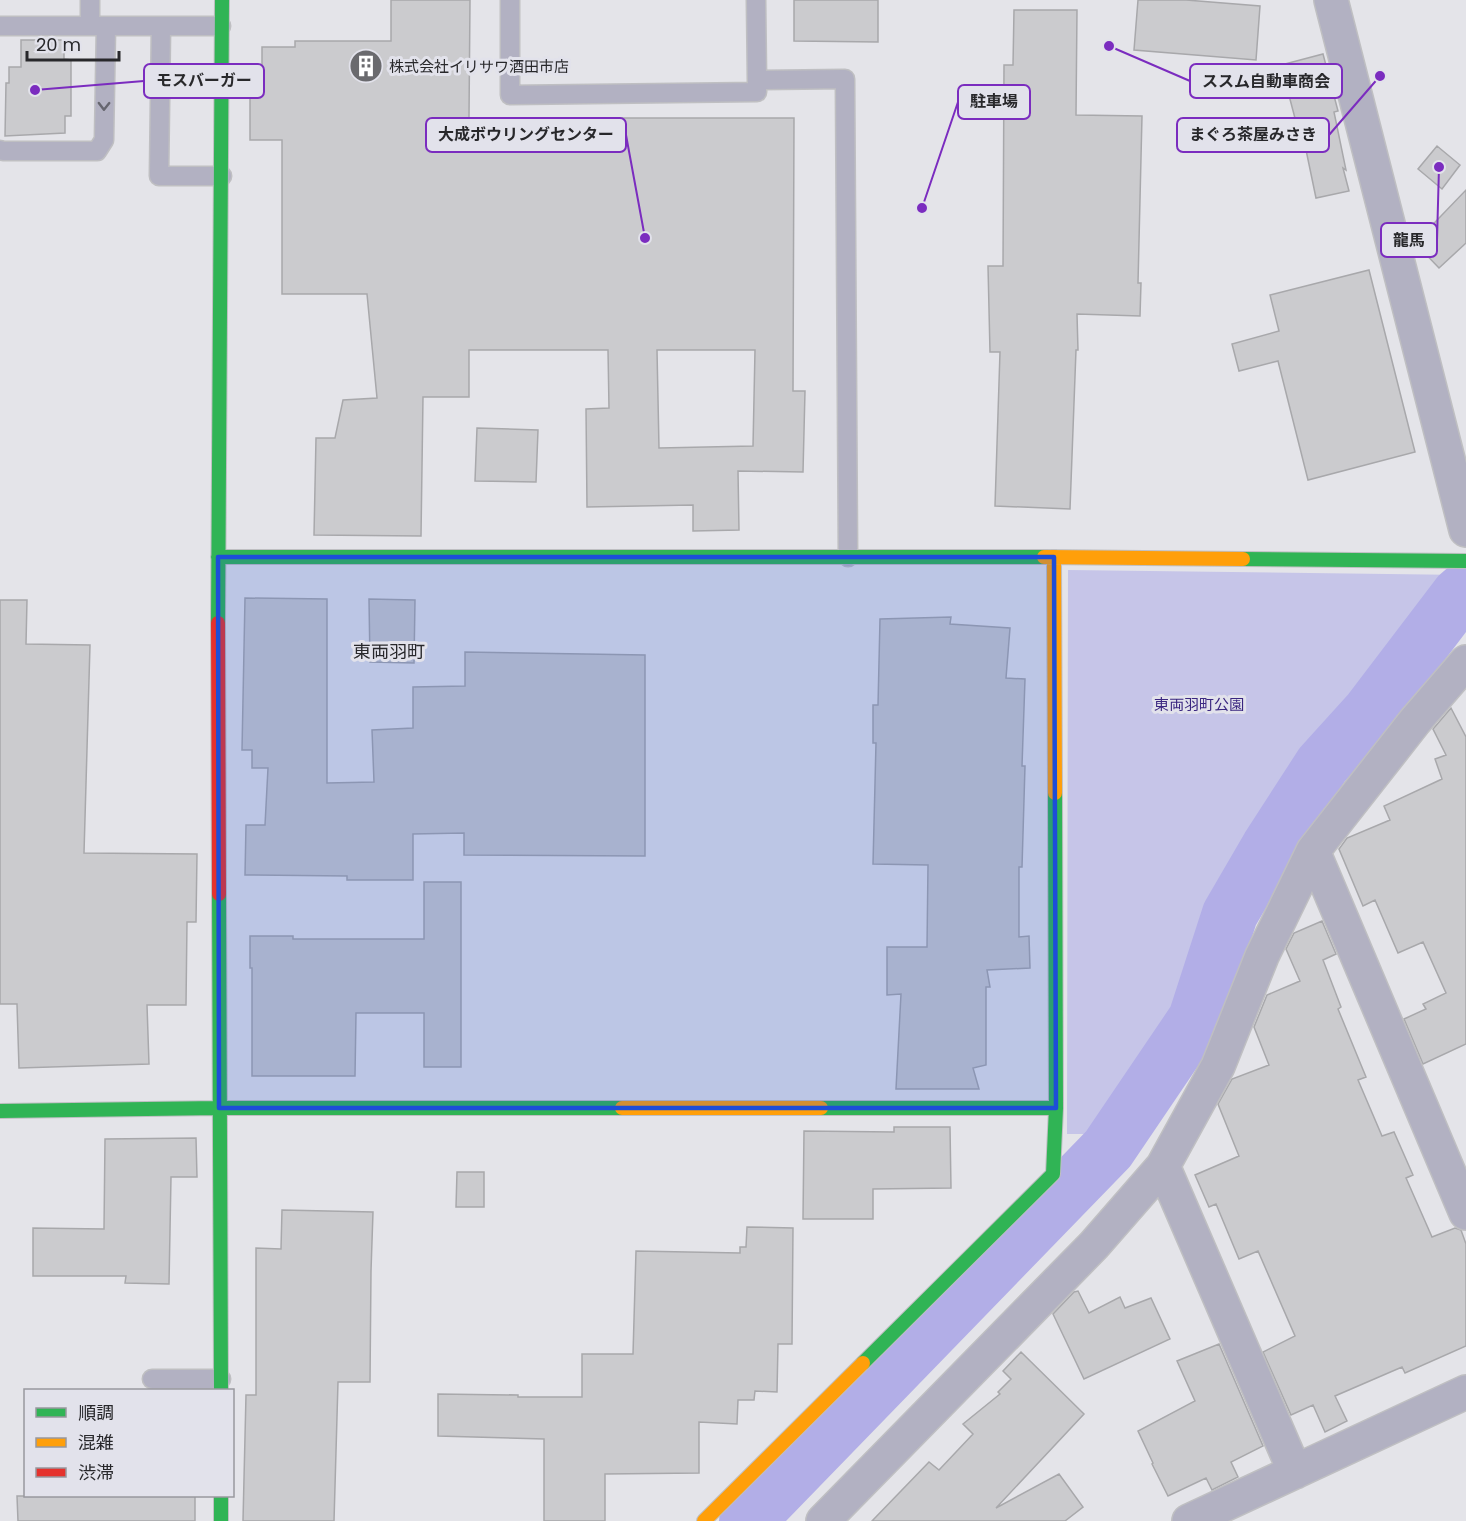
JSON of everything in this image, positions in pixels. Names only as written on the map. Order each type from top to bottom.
[{"type":"street","points":[[221,1385],[218,557],[222,0]]},
{"type":"street","points":[[1331,0],[1466,530]]},
{"type":"street","points":[[218,557],[1054,557],[1466,561]]},
{"type":"street","points":[[704,1521],[1053,1174],[1056,1108],[1054,557]]},
{"type":"street","points":[[823,1521],[1094,1245],[1163,1166],[1218,1066],[1262,956],[1313,851],[1415,721],[1466,662]]},
{"type":"street","points":[[1313,851],[1466,1213]]},
{"type":"street","points":[[0,1111],[219,1108],[1056,1108]]},
{"type":"street","points":[[1163,1166],[1295,1472]]},
{"type":"street","points":[[1189,1521],[1466,1392]]},
{"type":"street","points":[[221,1497],[221,1521]]},
{"type":"lane","points":[[0,150],[3,152],[97,151],[104,140],[98,26],[90,0]]},
{"type":"lane","points":[[510,0],[510,95],[757,92],[756,0]]},
{"type":"lane","points":[[0,26],[222,26]]},
{"type":"lane","points":[[161,26],[159,176],[222,176]]},
{"type":"lane","points":[[757,80],[845,79],[848,557]]},
{"type":"lane","points":[[152,1379],[221,1385]]},
{"type":"highlighted area","points":[[218,557],[1054,557],[1056,1108],[219,1108]]},
{"type":"green space","name":"東両羽町公園","points":[[1068,570],[1466,575],[1466,580],[1455,590],[1364,707],[1316,764],[1224,910],[1190,1017],[1100,1143],[1087,1134],[1067,1134]]},
{"type":"building","points":[[391,0],[470,0],[469,118],[794,118],[793,391],[805,391],[803,472],[738,471],[739,530],[693,531],[693,505],[587,507],[586,409],[609,408],[608,350],[469,350],[469,397],[423,397],[421,536],[314,535],[316,438],[335,438],[343,400],[377,398],[367,294],[282,294],[282,140],[250,140],[250,86],[262,86],[262,47],[295,47],[295,41],[391,41]],"holes":[[[657,350],[755,350],[753,446],[659,448]]]},
{"type":"building","points":[[794,0],[878,0],[878,42],[794,41]]},
{"type":"building","points":[[1138,0],[1186,0],[1260,6],[1256,60],[1134,50]]},
{"type":"building","points":[[1014,10],[1077,10],[1076,115],[1142,116],[1138,283],[1141,283],[1140,316],[1077,314],[1078,350],[1076,350],[1070,509],[995,506],[1000,352],[990,352],[988,266],[1003,266],[1004,65],[1013,65]]},
{"type":"building","points":[[21,40],[64,40],[64,59],[71,60],[71,116],[65,116],[65,133],[5,136],[6,83],[9,83],[9,67],[21,67]]},
{"type":"building","points":[[1323,54],[1338,111],[1334,112],[1349,191],[1316,198],[1300,121],[1296,122],[1281,65]]},
{"type":"building","points":[[1437,146],[1460,165],[1442,189],[1418,169]]},
{"type":"building","points":[[1466,190],[1466,243],[1439,268],[1415,243]]},
{"type":"building","points":[[1369,270],[1415,452],[1308,480],[1278,361],[1239,371],[1232,344],[1279,331],[1270,295]]},
{"type":"building","points":[[477,428],[538,430],[536,482],[475,481]]},
{"type":"building","points":[[245,598],[327,599],[327,783],[374,782],[372,730],[413,728],[413,687],[465,686],[465,652],[645,655],[645,856],[464,855],[464,833],[413,834],[413,880],[347,880],[347,876],[245,875],[246,825],[265,825],[268,768],[252,768],[252,750],[242,750]]},
{"type":"building","points":[[369,599],[415,600],[414,663],[370,662]]},
{"type":"building","points":[[0,600],[27,600],[26,644],[90,645],[84,853],[197,854],[196,922],[187,922],[186,1005],[147,1005],[149,1064],[19,1068],[17,1004],[0,1004]]},
{"type":"building","points":[[951,617],[950,624],[1010,628],[1006,678],[1025,679],[1022,766],[1025,766],[1022,867],[1019,867],[1019,937],[1029,936],[1030,968],[987,970],[990,987],[986,987],[986,1065],[973,1068],[979,1089],[896,1089],[901,994],[887,995],[887,947],[927,947],[928,865],[873,864],[876,743],[873,743],[873,705],[878,705],[880,619]]},
{"type":"building","points":[[1451,708],[1466,737],[1466,1044],[1423,1064],[1404,1019],[1426,1009],[1423,1004],[1446,993],[1423,942],[1398,953],[1375,900],[1363,906],[1339,849],[1347,838],[1390,820],[1384,806],[1442,779],[1435,759],[1446,755],[1433,729]]},
{"type":"building","points":[[424,882],[461,882],[461,1067],[424,1067],[424,1013],[356,1013],[355,1076],[252,1076],[250,936],[293,936],[293,939],[424,939]]},
{"type":"building","points":[[1322,921],[1336,954],[1323,960],[1341,1007],[1338,1009],[1366,1077],[1358,1080],[1382,1136],[1394,1132],[1413,1175],[1406,1178],[1432,1237],[1455,1228],[1461,1230],[1466,1244],[1466,1346],[1405,1373],[1402,1367],[1335,1396],[1347,1421],[1325,1432],[1313,1405],[1291,1415],[1263,1352],[1295,1336],[1258,1251],[1239,1259],[1216,1204],[1209,1207],[1195,1175],[1239,1156],[1218,1104],[1232,1079],[1269,1065],[1254,1027],[1267,995],[1300,981],[1286,949],[1294,933]]},
{"type":"building","points":[[894,1127],[950,1127],[951,1188],[873,1189],[873,1219],[803,1219],[804,1131],[894,1132]]},
{"type":"building","points":[[196,1138],[197,1177],[171,1177],[169,1284],[125,1283],[126,1276],[33,1276],[33,1228],[104,1229],[105,1139]]},
{"type":"building","points":[[457,1172],[484,1172],[484,1207],[456,1207]]},
{"type":"building","points":[[282,1210],[373,1212],[370,1382],[338,1382],[334,1521],[243,1521],[246,1395],[256,1395],[256,1248],[281,1249]]},
{"type":"building","points":[[747,1227],[793,1228],[792,1344],[778,1344],[777,1392],[755,1391],[754,1400],[738,1400],[737,1424],[699,1422],[699,1473],[605,1474],[605,1521],[544,1521],[544,1439],[438,1436],[438,1394],[582,1397],[582,1354],[633,1354],[636,1251],[740,1253],[740,1247],[746,1247]]},
{"type":"building","points":[[1078,1291],[1089,1313],[1120,1297],[1125,1308],[1151,1298],[1170,1339],[1084,1379],[1053,1314],[1074,1292]]},
{"type":"building","points":[[1219,1344],[1263,1446],[1231,1462],[1238,1477],[1212,1490],[1206,1478],[1168,1496],[1138,1431],[1195,1401],[1177,1361]]},
{"type":"building","points":[[1021,1352],[1084,1414],[996,1508],[1059,1474],[1083,1507],[1065,1521],[872,1521],[929,1462],[939,1470],[973,1434],[963,1424],[1000,1394],[998,1392],[1011,1379],[1003,1371]]},
{"type":"building","points":[[17,1496],[195,1497],[195,1521],[18,1521]]},
{"type":"waterway","points":[[747,1521],[1108,1149],[1196,1019],[1230,914],[1269,847],[1322,765],[1370,712],[1459,595],[1466,589]]},
{"type":"traffic: fast","points":[[218,623],[222,0]]},
{"type":"traffic: fast","points":[[218,557],[1044,557]]},
{"type":"traffic: fast","points":[[1243,559],[1466,561]]},
{"type":"traffic: fast","points":[[863,1363],[1053,1174],[1056,1108],[1055,793]]},
{"type":"traffic: fast","points":[[219,894],[221,1389]]},
{"type":"traffic: fast","points":[[0,1111],[219,1108],[622,1108]]},
{"type":"traffic: fast","points":[[821,1108],[1056,1108]]},
{"type":"traffic: fast","points":[[221,1497],[221,1521]]},
{"type":"traffic: slow","points":[[1044,557],[1243,559]]},
{"type":"traffic: slow","points":[[1054,557],[1055,793]]},
{"type":"traffic: slow","points":[[622,1108],[821,1108]]},
{"type":"traffic: slow","points":[[704,1521],[863,1363]]},
{"type":"traffic: jam","points":[[218,623],[219,894]]},
{"type":"place","name":"ススム自動車商会","points":[[1109,46]]},
{"type":"place","name":"株式会社イリサワ酒田市店","points":[[366,66]]},
{"type":"place","name":"まぐろ茶屋みさき","points":[[1380,76]]},
{"type":"place","name":"モスバーガー","points":[[35,90]]},
{"type":"place","name":"龍馬","points":[[1439,167]]},
{"type":"place","name":"駐車場","points":[[922,208]]},
{"type":"place","name":"大成ボウリングセンター","points":[[645,238]]},
{"type":"district","name":"東両羽町","points":[[389,651]]}]
